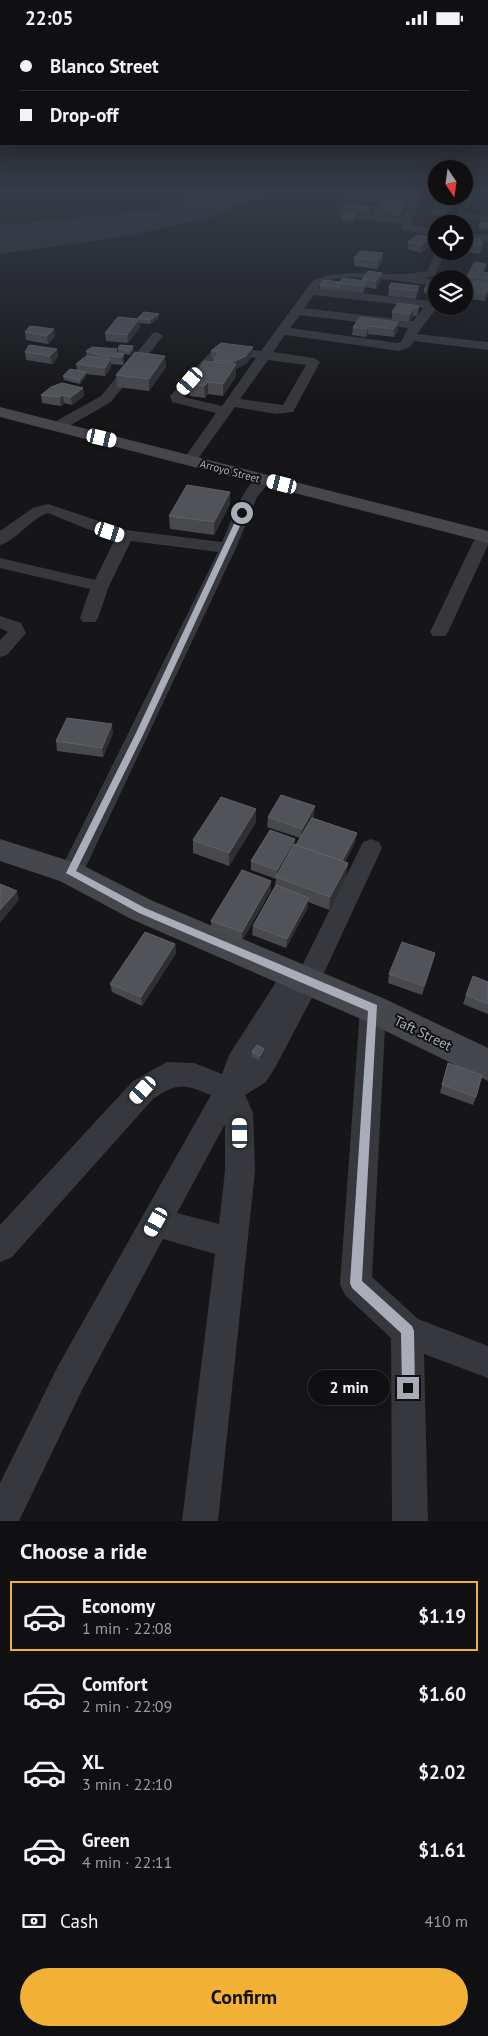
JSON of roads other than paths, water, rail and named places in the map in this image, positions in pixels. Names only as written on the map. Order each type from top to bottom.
[{"type":"street","points":[[190,460],[316,282],[335,276],[361,274],[394,279],[428,279]]},
{"type":"street","points":[[473,287],[488,289]]},
{"type":"street","points":[[282,331],[392,347],[406,344],[416,325],[430,309],[425,304],[311,291]]},
{"type":"street","points":[[296,311],[416,325]]},
{"type":"street","points":[[57,427],[69,417],[96,407],[106,399],[157,336]]},
{"type":"street","points":[[411,337],[483,345],[472,362]]},
{"type":"street","points":[[220,349],[314,362],[288,409],[276,411],[228,406],[182,402],[177,399],[177,396],[220,349]]},
{"type":"street","name":"Arroyo Street","points":[[0,411],[486,537]]},
{"type":"street","points":[[71,873],[228,547],[250,496],[263,480]]},
{"type":"street","points":[[0,541],[43,509],[52,509],[80,522],[125,537],[228,547]]},
{"type":"street","points":[[89,618],[100,586],[125,537]]},
{"type":"street","points":[[439,632],[486,537]]},
{"type":"street","points":[[0,563],[100,586]]},
{"type":"street","points":[[0,622],[15,627],[17,633],[0,651]]},
{"type":"street","points":[[0,1521],[70,1378],[229,1090],[256,1073],[267,1057],[300,979],[371,848]]},
{"type":"street","name":"Taft Street","points":[[0,850],[71,873],[142,910],[373,1009],[488,1065]]},
{"type":"street","points":[[373,1009],[356,1283],[407,1331],[488,1362]]},
{"type":"street","points":[[0,1247],[143,1090],[167,1074],[194,1075],[229,1090],[240,1113],[240,1171],[200,1521]]},
{"type":"street","points":[[156,1222],[232,1243]]},
{"type":"street","points":[[407,1331],[410,1521]]}]
